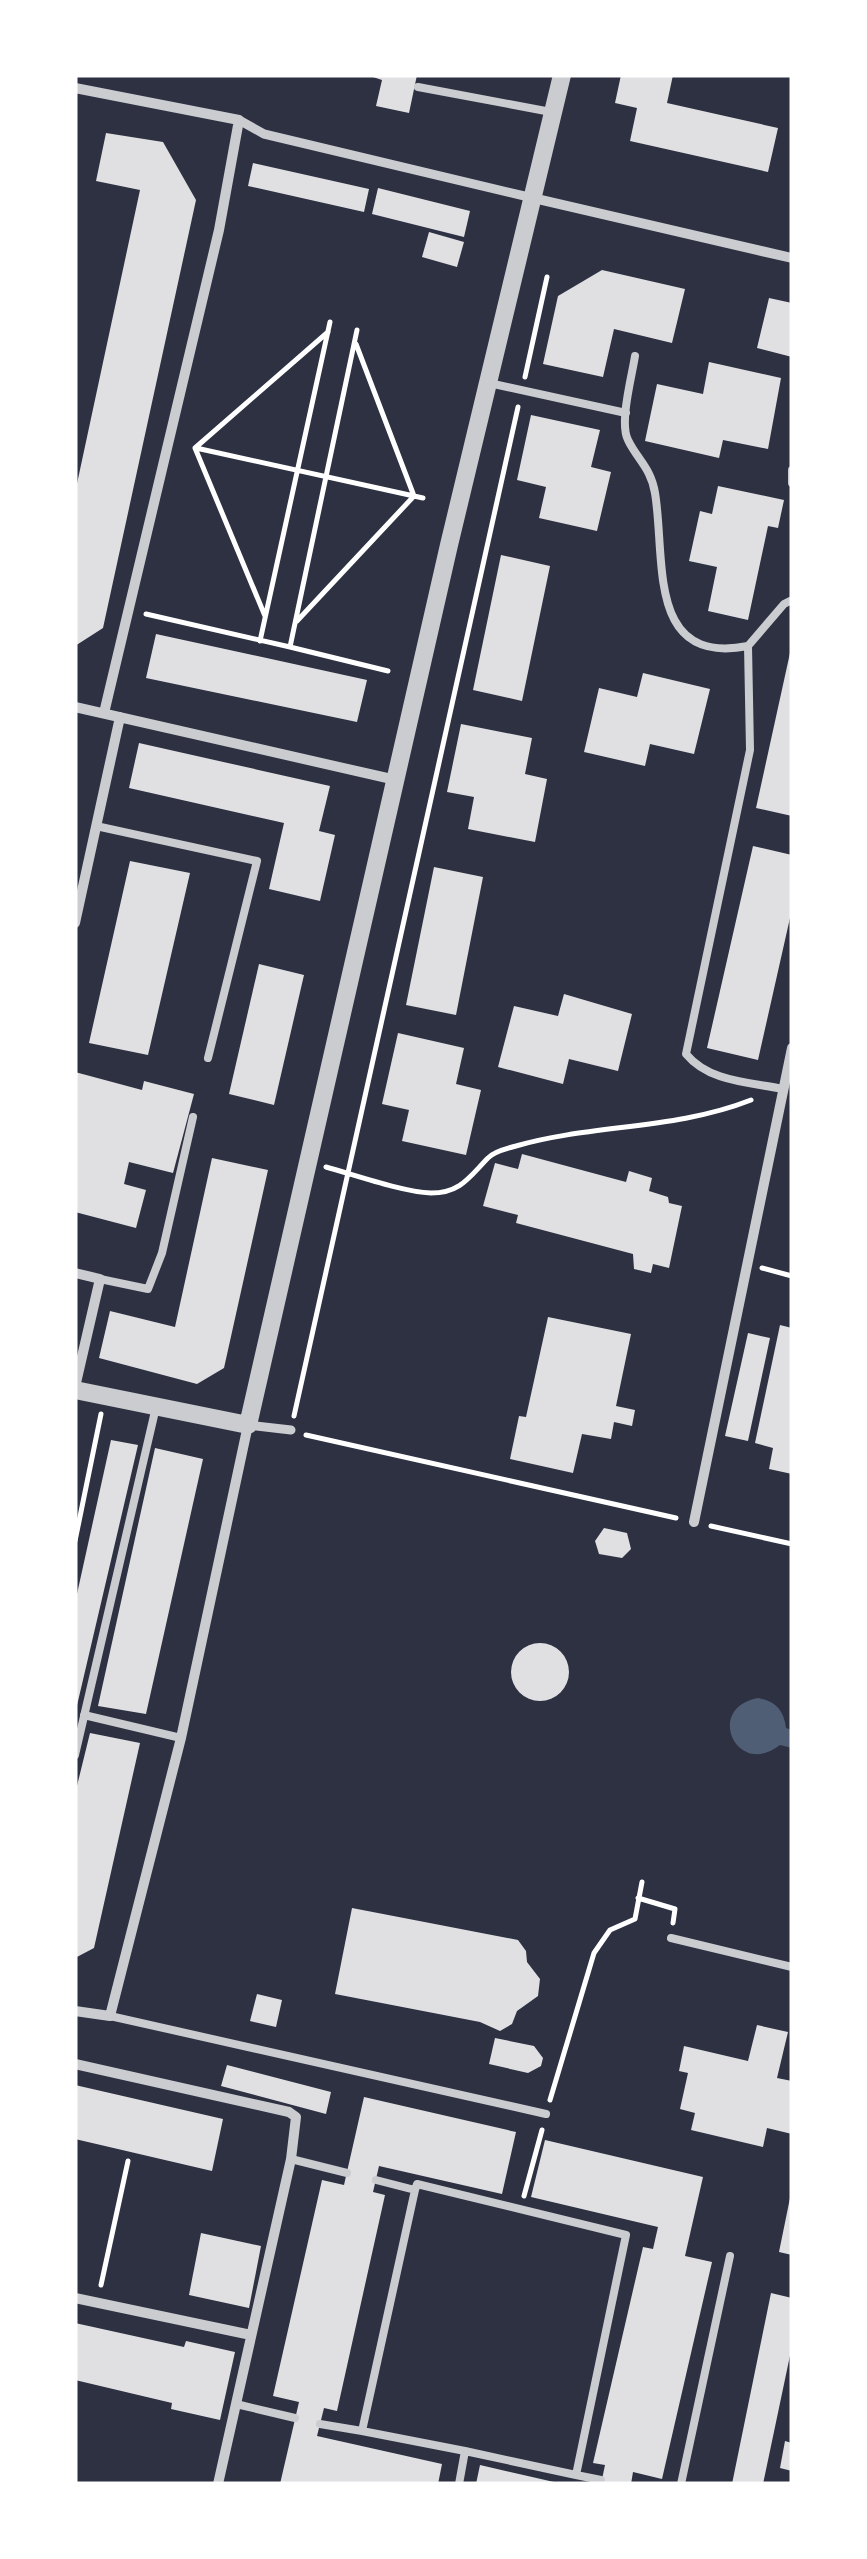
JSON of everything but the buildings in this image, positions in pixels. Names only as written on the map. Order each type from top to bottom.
[{"type":"street","points":[[75,2011],[110,2016],[181,1738],[248,1425],[487,383],[562,75]]},
{"type":"street","points":[[75,88],[239,120],[264,134],[792,258]]},
{"type":"street","points":[[104,713],[219,230],[239,120]]},
{"type":"street","points":[[75,707],[396,780]]},
{"type":"street","points":[[75,924],[120,717]]},
{"type":"street","points":[[694,1522],[792,1048]]},
{"type":"street","points":[[75,1273],[100,1279],[75,1389],[248,1425],[291,1430]]},
{"type":"street","points":[[75,2064],[289,2112],[296,2117],[291,2159],[218,2484]]},
{"type":"street","points":[[75,2298],[251,2336]]},
{"type":"lane","points":[[418,86],[553,113]]},
{"type":"lane","points":[[635,356],[624,430],[628,442],[643,459],[655,491],[661,569],[678,629],[696,643],[723,651],[748,646],[784,604],[792,600]]},
{"type":"lane","points":[[487,383],[626,414]]},
{"type":"lane","points":[[792,470],[792,483]]},
{"type":"lane","points":[[748,646],[750,750],[686,1054],[711,1075],[783,1089]]},
{"type":"lane","points":[[96,826],[257,861],[208,1058]]},
{"type":"lane","points":[[100,1279],[148,1289],[162,1253],[193,1117]]},
{"type":"lane","points":[[75,1755],[156,1407]]},
{"type":"lane","points":[[84,1715],[181,1738]]},
{"type":"lane","points":[[671,1938],[792,1967]]},
{"type":"lane","points":[[110,2016],[546,2114]]},
{"type":"lane","points":[[291,2159],[347,2173]]},
{"type":"lane","points":[[376,2180],[415,2190]]},
{"type":"lane","points":[[362,2430],[417,2184],[626,2234],[576,2475]]},
{"type":"lane","points":[[681,2484],[730,2256]]},
{"type":"lane","points":[[236,2404],[295,2418]]},
{"type":"lane","points":[[320,2424],[602,2480]]},
{"type":"lane","points":[[458,2484],[465,2451]]},
{"type":"path","points":[[547,277],[291,1430],[792,1544]]},
{"type":"path","points":[[260,641],[330,322]]},
{"type":"path","points":[[290,647],[358,330]]},
{"type":"path","points":[[195,448],[328,332]]},
{"type":"path","points":[[355,342],[414,496]]},
{"type":"path","points":[[168,441],[424,498]]},
{"type":"path","points":[[195,448],[265,616]]},
{"type":"path","points":[[294,624],[414,496]]},
{"type":"path","points":[[128,610],[388,671]]},
{"type":"path","points":[[309,1162],[430,1193],[452,1190],[482,1169],[488,1157],[512,1146],[722,1111],[783,1089]]},
{"type":"path","points":[[765,1256],[762,1270],[792,1276]]},
{"type":"path","points":[[75,1541],[106,1396]]},
{"type":"path","points":[[521,2209],[594,1953],[610,1930],[635,1920],[642,1882]]},
{"type":"path","points":[[638,1898],[675,1909],[671,1938]]},
{"type":"path","points":[[97,2303],[128,2161]]},
{"type":"water","points":[[758,1698],[781,1711],[786,1728],[792,1730],[792,1748],[780,1745],[764,1753],[751,1753],[740,1748],[733,1738],[733,1714],[742,1704]]}]
